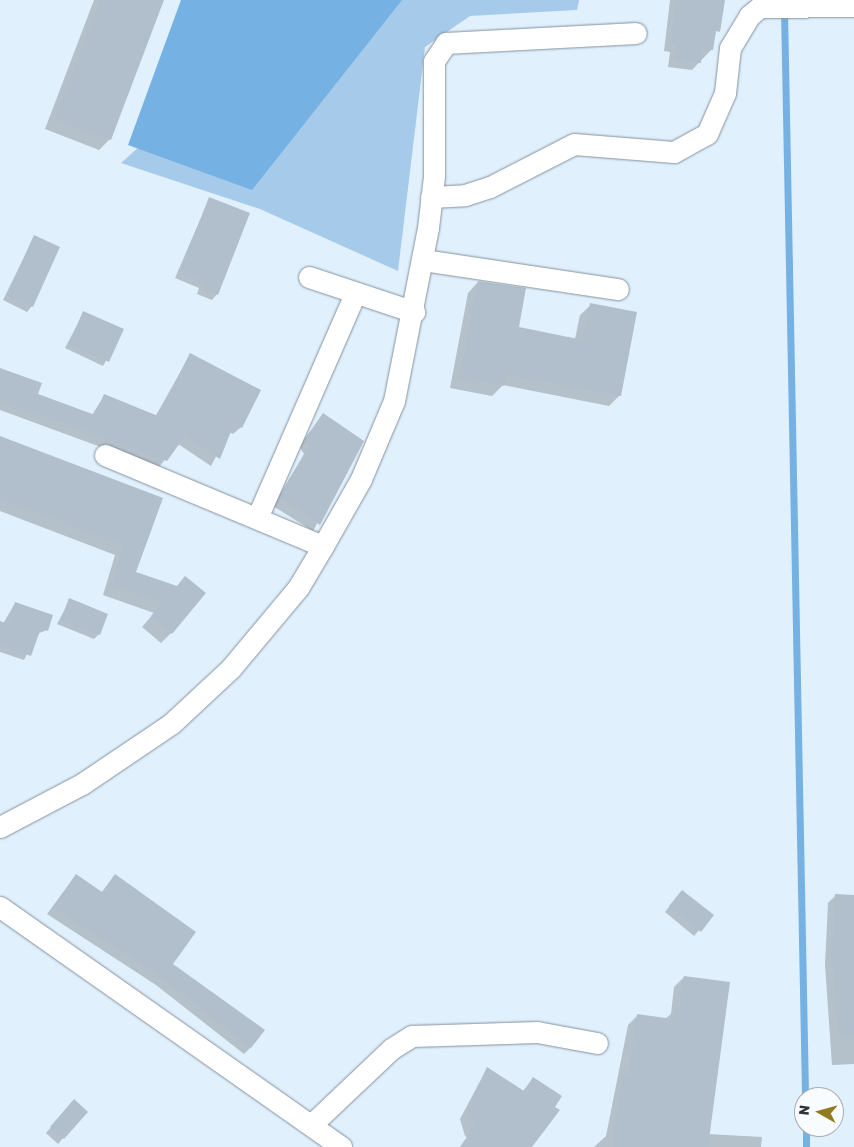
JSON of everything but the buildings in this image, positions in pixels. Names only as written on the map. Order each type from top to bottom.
[{"type":"street","points":[[431,197],[464,195],[490,187],[574,144],[674,152],[708,134],[725,93],[730,48],[749,16],[760,7],[854,6]]},
{"type":"street","points":[[0,827],[82,784],[171,724],[231,668],[298,588],[323,546],[361,479],[394,401],[414,312],[431,197],[434,61],[446,43],[636,33]]},
{"type":"street","points":[[423,260],[618,289]]},
{"type":"street","points":[[309,277],[414,312]]},
{"type":"street","points":[[257,518],[356,294]]},
{"type":"street","points":[[105,455],[323,546]]},
{"type":"street","points":[[0,907],[341,1147]]},
{"type":"street","points":[[0,923],[24,925]]},
{"type":"street","points":[[311,1125],[391,1049],[412,1036],[537,1032],[597,1043]]},
{"type":"shaded area","points":[[181,0],[402,0],[252,190],[128,145]]},
{"type":"shaded area","points":[[304,0],[579,0],[577,10],[470,16],[425,47],[398,271],[260,209],[121,163]]},
{"type":"waterway","points":[[784,10],[805,1087]]},
{"type":"waterway","points":[[806,1137],[806,1147]]}]
